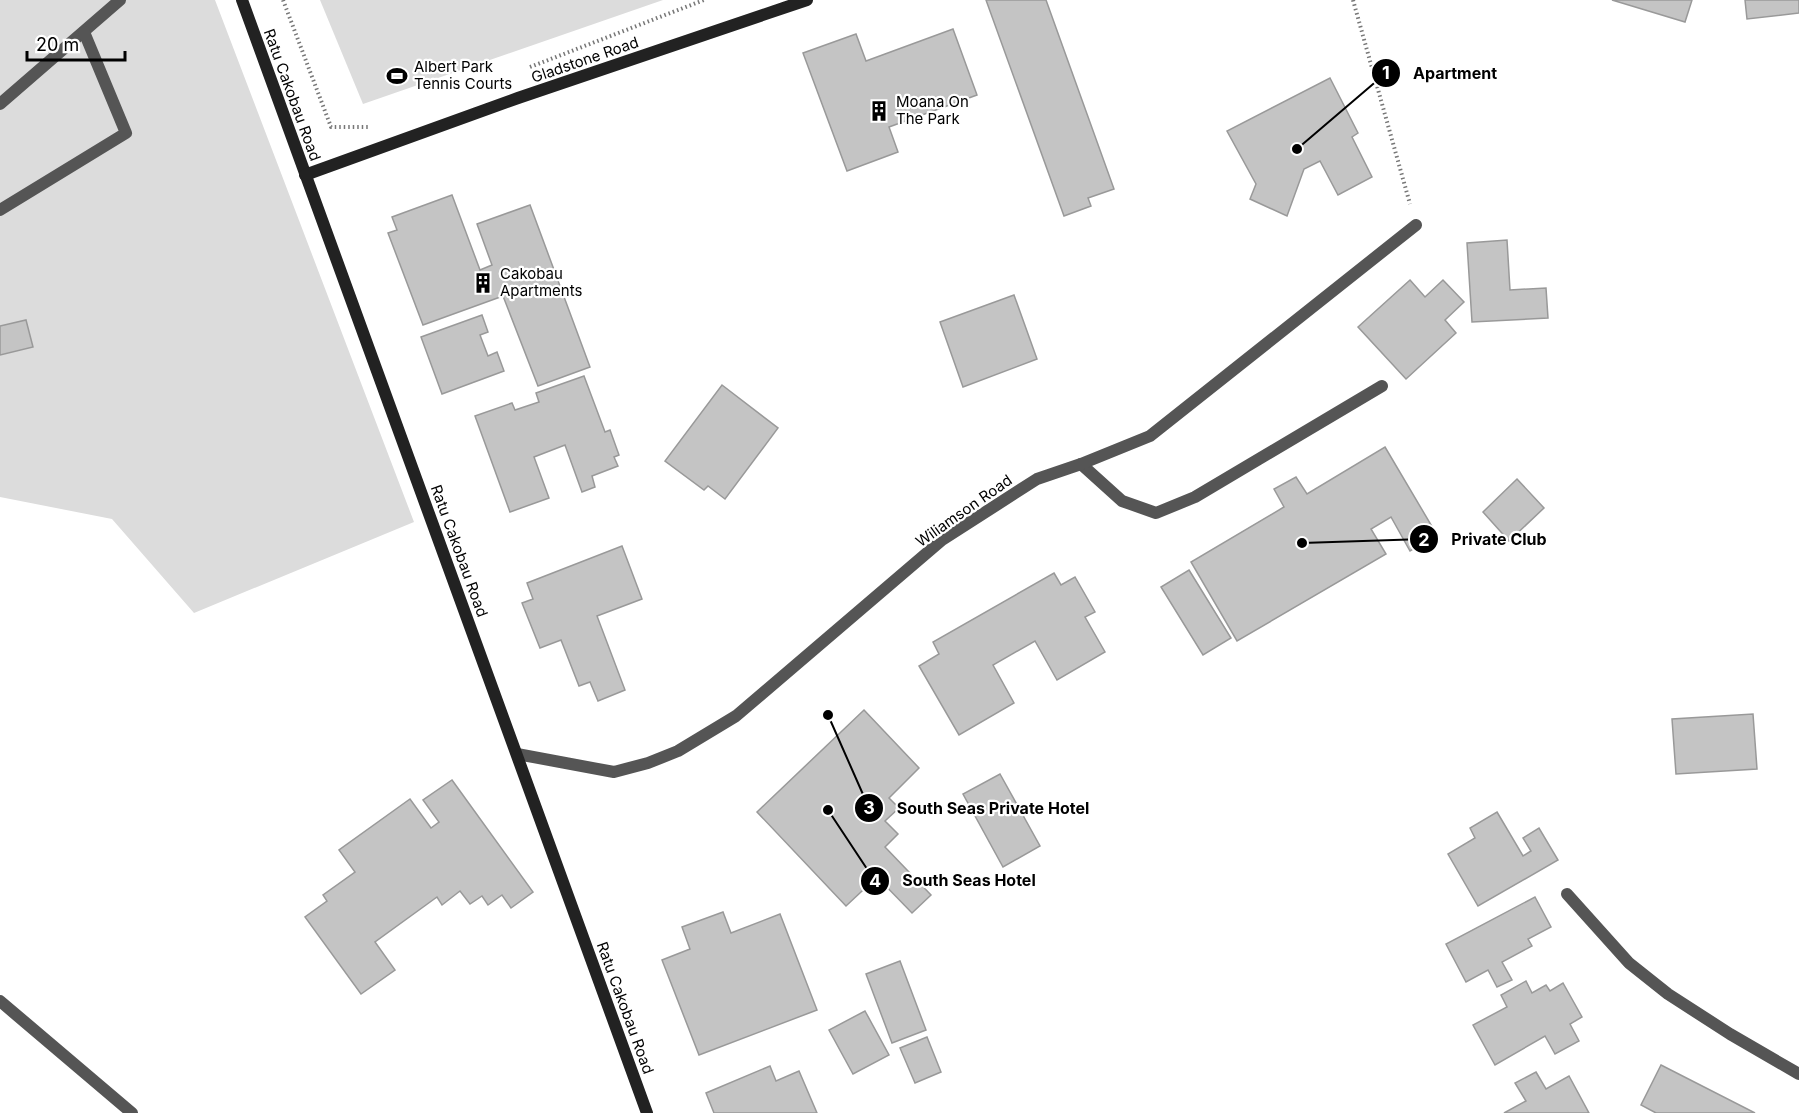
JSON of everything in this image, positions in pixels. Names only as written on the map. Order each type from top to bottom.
[{"type":"main road","name":"Ratu Cakobau Road","points":[[242,0],[647,1113]]},
{"type":"main road","name":"Gladstone Road","points":[[305,175],[518,98],[807,0]]},
{"type":"street","points":[[0,104],[120,0]]},
{"type":"street","points":[[0,210],[126,133],[84,32]]},
{"type":"street","name":"Wiliamson Road","points":[[517,754],[614,772],[648,763],[678,751],[736,716],[942,540],[1037,479],[1150,436],[1416,225]]},
{"type":"street","points":[[1081,464],[1122,501],[1156,513],[1195,497],[1382,386]]},
{"type":"street","points":[[1567,894],[1629,963],[1668,994],[1730,1034],[1799,1074]]},
{"type":"street","points":[[0,1001],[132,1113]]},
{"type":"path","points":[[283,0],[331,127],[377,126]]},
{"type":"path","points":[[530,67],[704,0]]},
{"type":"path","points":[[1353,0],[1416,225]]},
{"type":"shaded area","points":[[0,0],[215,0],[414,522],[194,613],[112,519],[0,497]]},
{"type":"shaded area","name":"Albert Park Tennis Courts","points":[[320,0],[663,0],[363,104]]},
{"type":"building","points":[[986,0],[1046,0],[1114,189],[1088,198],[1091,206],[1064,216]]},
{"type":"building","points":[[1612,0],[1692,0],[1685,22]]},
{"type":"building","points":[[1745,0],[1799,0],[1799,13],[1747,19]]},
{"type":"building","name":"Moana On The Park","points":[[953,29],[977,95],[889,127],[898,152],[847,171],[803,53],[856,34],[866,61]]},
{"type":"building","points":[[1330,78],[1358,133],[1352,137],[1372,177],[1338,195],[1320,161],[1304,169],[1287,216],[1250,199],[1256,184],[1227,131]]},
{"type":"building","name":"Cakobau Apartments","points":[[452,195],[480,270],[492,265],[477,224],[530,205],[590,367],[538,386],[503,296],[423,325],[388,233],[397,230],[392,217]]},
{"type":"building","points":[[1507,240],[1510,290],[1546,288],[1548,318],[1472,322],[1467,243]]},
{"type":"building","points":[[1410,280],[1425,297],[1443,280],[1464,302],[1445,320],[1456,333],[1406,379],[1358,327]]},
{"type":"building","points":[[1014,295],[1037,359],[963,387],[940,322]]},
{"type":"building","points":[[482,315],[488,332],[480,335],[488,356],[497,352],[504,371],[442,394],[421,337]]},
{"type":"building","points":[[26,320],[33,347],[0,355],[0,326]]},
{"type":"building","points":[[584,376],[605,432],[610,430],[619,455],[614,457],[618,466],[592,476],[595,487],[582,492],[565,445],[534,457],[549,498],[510,512],[475,416],[512,403],[515,410],[539,402],[536,393]]},
{"type":"building","points":[[722,385],[778,428],[725,499],[708,486],[704,490],[665,461]]},
{"type":"building","points":[[1385,447],[1437,535],[1410,551],[1391,517],[1371,529],[1386,554],[1237,641],[1191,562],[1284,507],[1274,489],[1296,477],[1307,494]]},
{"type":"building","points":[[1517,479],[1544,508],[1509,541],[1483,512]]},
{"type":"building","points":[[622,546],[642,599],[597,616],[625,690],[598,701],[590,682],[579,686],[561,640],[540,648],[522,603],[533,599],[527,583]]},
{"type":"building","points":[[1189,570],[1231,638],[1203,655],[1161,587]]},
{"type":"building","points":[[1054,573],[1061,585],[1075,577],[1095,612],[1085,617],[1105,652],[1057,680],[1035,641],[993,665],[1014,703],[959,735],[919,666],[939,654],[933,642]]},
{"type":"building","points":[[864,710],[919,768],[889,798],[899,808],[885,821],[898,834],[885,847],[931,895],[912,913],[877,877],[846,906],[757,812]]},
{"type":"building","points":[[1753,714],[1757,769],[1676,774],[1672,719]]},
{"type":"building","points":[[1000,774],[1040,846],[1003,867],[963,794]]},
{"type":"building","points":[[452,780],[533,892],[511,908],[502,895],[488,905],[482,896],[470,904],[460,891],[442,905],[437,897],[375,942],[395,970],[361,994],[305,917],[327,901],[323,895],[355,872],[339,850],[410,799],[431,828],[439,822],[423,800]]},
{"type":"building","points":[[1497,812],[1523,856],[1531,851],[1523,838],[1539,828],[1558,860],[1478,906],[1448,854],[1475,838],[1470,828]]},
{"type":"building","points":[[1535,897],[1551,927],[1528,939],[1532,946],[1502,962],[1512,980],[1497,987],[1488,970],[1466,982],[1446,944]]},
{"type":"building","points":[[723,912],[731,933],[780,914],[817,1010],[699,1055],[662,960],[690,949],[682,927]]},
{"type":"building","points":[[900,961],[926,1030],[892,1043],[866,974]]},
{"type":"building","points":[[1526,981],[1532,993],[1546,985],[1550,991],[1563,983],[1582,1017],[1570,1024],[1579,1041],[1555,1054],[1545,1036],[1495,1065],[1473,1025],[1507,1007],[1501,995]]},
{"type":"building","points":[[865,1011],[889,1055],[853,1074],[829,1030]]},
{"type":"building","points":[[927,1037],[941,1072],[915,1083],[900,1048]]},
{"type":"building","points":[[1661,1065],[1755,1113],[1656,1113],[1641,1105]]},
{"type":"building","points":[[770,1066],[776,1081],[799,1071],[817,1113],[714,1113],[706,1093]]},
{"type":"building","points":[[1536,1072],[1546,1089],[1569,1076],[1589,1113],[1504,1113],[1526,1101],[1515,1083]]},
{"type":"place","name":"Albert Park Tennis Courts","points":[[397,76]]},
{"type":"place","name":"Moana On The Park","points":[[879,111]]},
{"type":"place","name":"Apartment","points":[[1297,149]]},
{"type":"place","name":"Cakobau Apartments","points":[[483,283]]},
{"type":"place","name":"Private Club","points":[[1302,543]]},
{"type":"place","name":"South Seas Private Hotel","points":[[828,715]]},
{"type":"place","name":"South Seas Hotel","points":[[828,810]]}]
